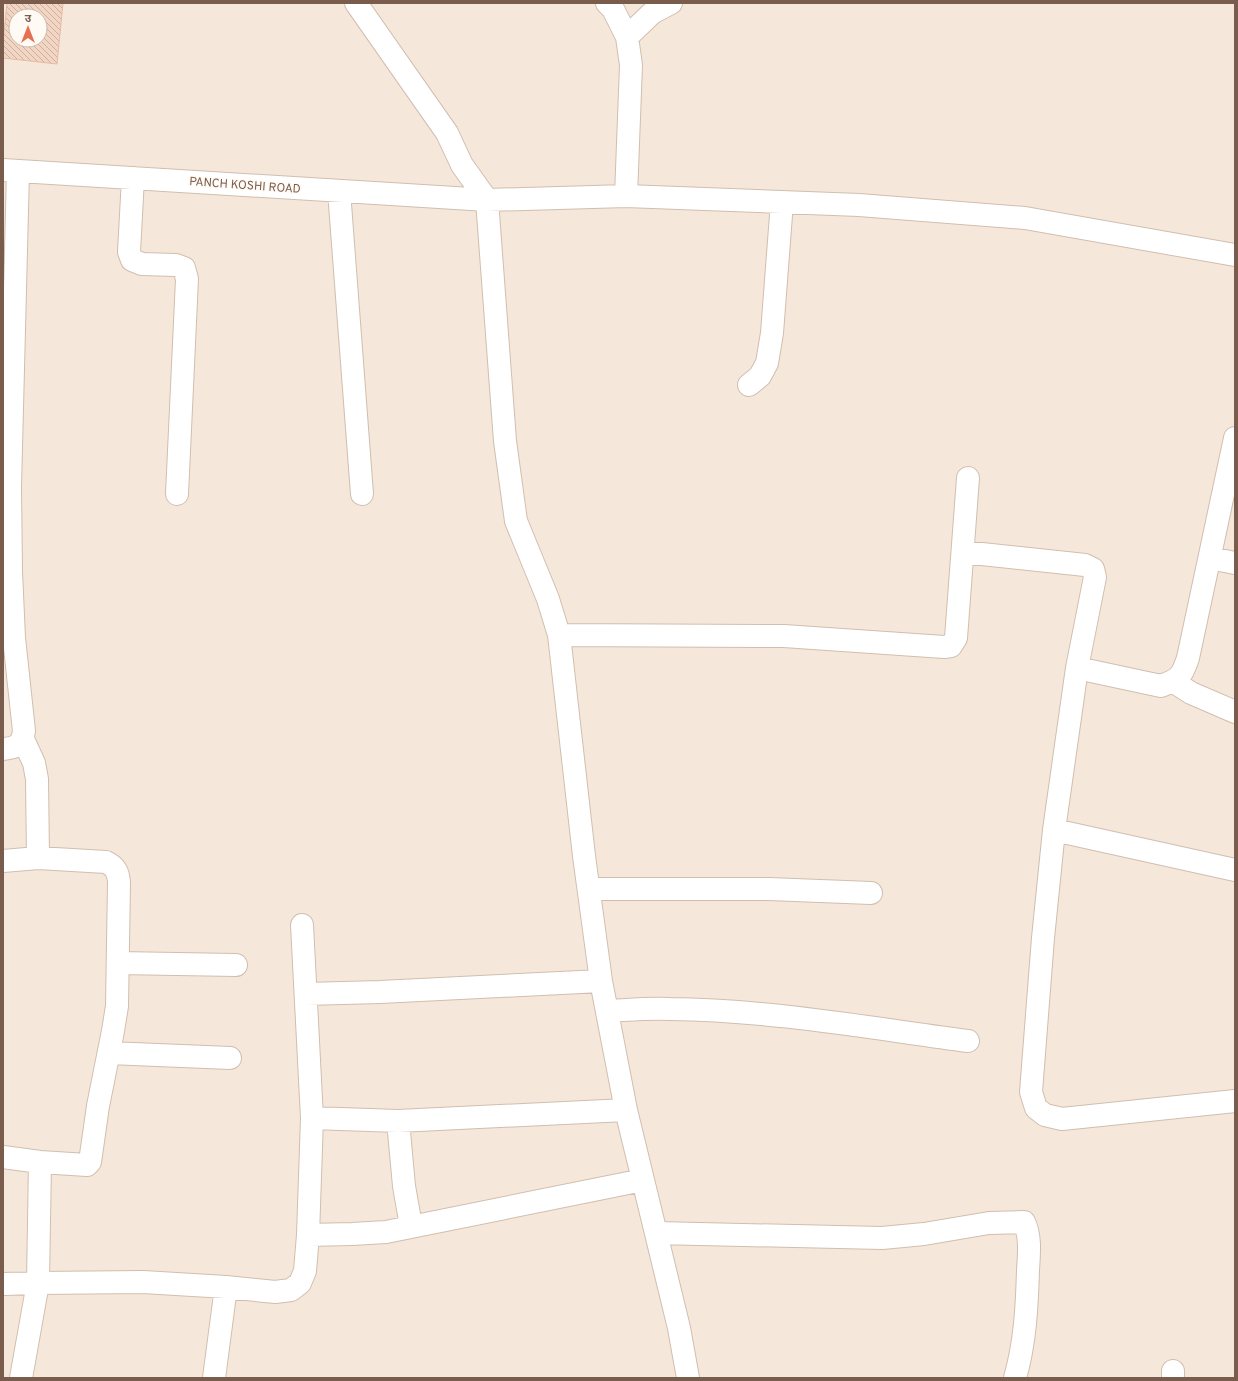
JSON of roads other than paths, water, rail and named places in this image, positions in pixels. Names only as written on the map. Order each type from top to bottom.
[{"type":"street","points":[[356,3],[447,133],[462,164],[488,200],[505,441],[516,521],[548,599],[559,635],[601,981],[626,1110],[679,1328],[688,1378]]},
{"type":"street","points":[[607,3],[613,9],[627,37],[631,65],[626,196]]},
{"type":"street","points":[[627,37],[652,13],[671,3]]},
{"type":"street","points":[[3,749],[10,749],[19,745],[23,738],[24,731],[14,631],[11,571],[11,170]]},
{"type":"street","name":"PANCH KOSHI ROAD","points":[[11,170],[488,200],[626,196],[859,205],[1025,218],[1235,255]]},
{"type":"street","points":[[133,178],[129,252],[132,260],[142,264],[176,265],[184,268],[187,279],[177,494]]},
{"type":"street","points":[[338,190],[362,494]]},
{"type":"street","points":[[749,385],[760,376],[767,363],[772,334],[782,202]]},
{"type":"street","points":[[1076,668],[1161,686],[1174,682],[1183,672],[1188,658],[1232,465],[1235,438]]},
{"type":"street","points":[[559,635],[784,636],[944,647],[951,646],[956,638],[968,478]]},
{"type":"street","points":[[963,552],[1084,564],[1092,569],[1095,577],[1076,668],[1054,830],[1043,938],[1031,1092],[1036,1108],[1045,1115],[1062,1119],[1235,1101]]},
{"type":"street","points":[[1210,558],[1235,563]]},
{"type":"street","points":[[1174,682],[1191,693],[1235,712]]},
{"type":"street","points":[[23,738],[34,763],[37,779],[38,858]]},
{"type":"street","points":[[1054,830],[1235,870]]},
{"type":"street","points":[[3,861],[38,858],[106,862],[113,865],[118,872],[119,882],[117,1006],[98,1106],[90,1162],[87,1165],[40,1162],[3,1157]]},
{"type":"street","points":[[589,889],[769,890],[871,893]]},
{"type":"street","points":[[3,1284],[143,1282],[226,1287],[275,1292],[291,1290],[300,1283],[305,1271],[308,1235],[312,1118],[302,925]]},
{"type":"street","points":[[118,963],[236,964]]},
{"type":"street","points":[[306,994],[380,992],[601,981]]},
{"type":"street","points":[[607,1011],[670,1009],[737,1012],[816,1020],[968,1041]]},
{"type":"street","points":[[109,1053],[230,1058]]},
{"type":"street","points":[[312,1118],[398,1120],[626,1110]]},
{"type":"street","points":[[398,1120],[404,1186],[411,1226]]},
{"type":"street","points":[[21,1378],[38,1283],[40,1162]]},
{"type":"street","points":[[308,1235],[386,1232],[643,1180]]},
{"type":"street","points":[[656,1233],[882,1238],[924,1234],[989,1223],[1024,1222],[1028,1230],[1027,1301],[1024,1340],[1015,1378]]},
{"type":"street","points":[[214,1378],[226,1287]]}]
